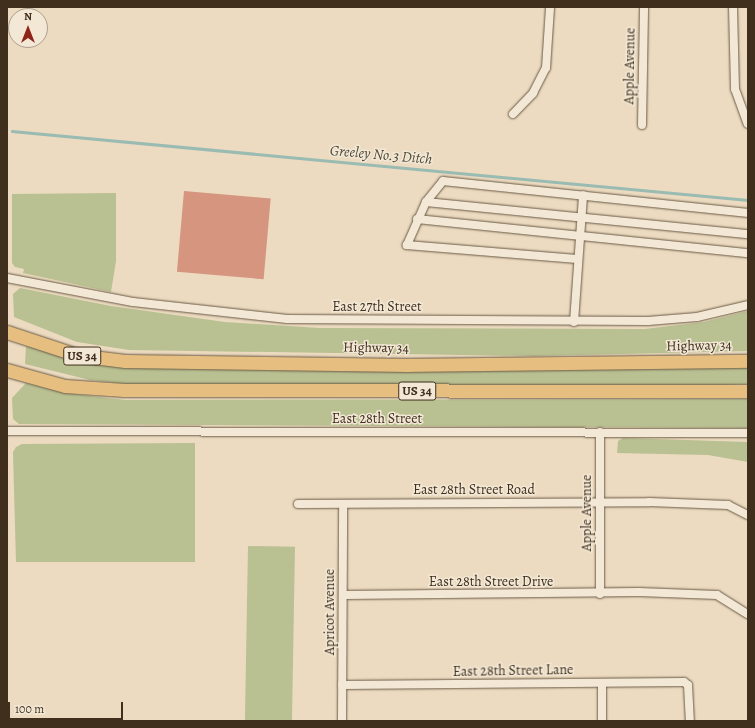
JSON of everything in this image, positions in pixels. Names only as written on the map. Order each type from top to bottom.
[{"type":"highway","points":[[7,324],[25,335]]},
{"type":"highway","points":[[7,332],[25,335]]},
{"type":"highway","name":"Highway 34","points":[[25,335],[64,346],[142,361],[408,365],[748,361]]},
{"type":"highway","points":[[7,360],[24,372]]},
{"type":"highway","points":[[7,370],[24,372]]},
{"type":"highway","name":"US 34","points":[[24,372],[86,387],[156,390],[748,391]]},
{"type":"street","points":[[513,114],[533,93],[546,68],[550,7]]},
{"type":"street","name":"Apple Avenue","points":[[642,125],[644,7]]},
{"type":"street","points":[[733,7],[735,89],[748,124]]},
{"type":"street","points":[[577,259],[407,245],[417,219],[426,202],[443,181],[583,194],[748,212]]},
{"type":"street","points":[[574,322],[579,218],[583,194]]},
{"type":"street","points":[[426,202],[748,234]]},
{"type":"street","points":[[417,219],[748,253]]},
{"type":"street","name":"East 27th Street","points":[[7,278],[133,302],[287,319],[574,322],[672,320],[748,305]]},
{"type":"street","name":"East 28th Street","points":[[7,431],[748,433]]},
{"type":"street","name":"Apple Avenue","points":[[600,432],[600,594]]},
{"type":"street","name":"East 28th Street Road","points":[[298,504],[649,502],[728,505],[748,515]]},
{"type":"street","name":"Apricot Avenue","points":[[342,721],[344,504]]},
{"type":"street","name":"East 28th Street Drive","points":[[343,595],[600,594],[639,592],[717,595],[748,614]]},
{"type":"street","name":"East 28th Street Lane","points":[[342,685],[684,682],[688,685],[690,721]]},
{"type":"street","points":[[602,683],[602,721]]},
{"type":"green space","points":[[116,193],[116,261],[111,292],[23,273],[24,269],[15,267],[12,263],[12,194]]},
{"type":"green space","points":[[20,288],[111,306],[225,322],[319,328],[645,329],[704,322],[748,311],[748,351],[534,356],[129,350],[77,342],[14,317],[13,294]]},
{"type":"green space","points":[[26,346],[83,362],[748,367],[748,384],[680,387],[135,385],[90,380],[25,364]]},
{"type":"green space","points":[[26,383],[65,393],[125,400],[748,399],[748,428],[19,424],[13,419],[12,398]]},
{"type":"green space","points":[[623,438],[748,442],[748,462],[708,455],[617,453],[618,441]]},
{"type":"green space","points":[[195,443],[195,562],[16,562],[13,452],[16,447],[22,444]]},
{"type":"green space","points":[[248,546],[295,547],[292,721],[245,721]]},
{"type":"building","points":[[184,191],[271,199],[264,279],[177,272]]},
{"type":"waterway","name":"Greeley No.3 Ditch","points":[[12,131],[748,200]]}]
